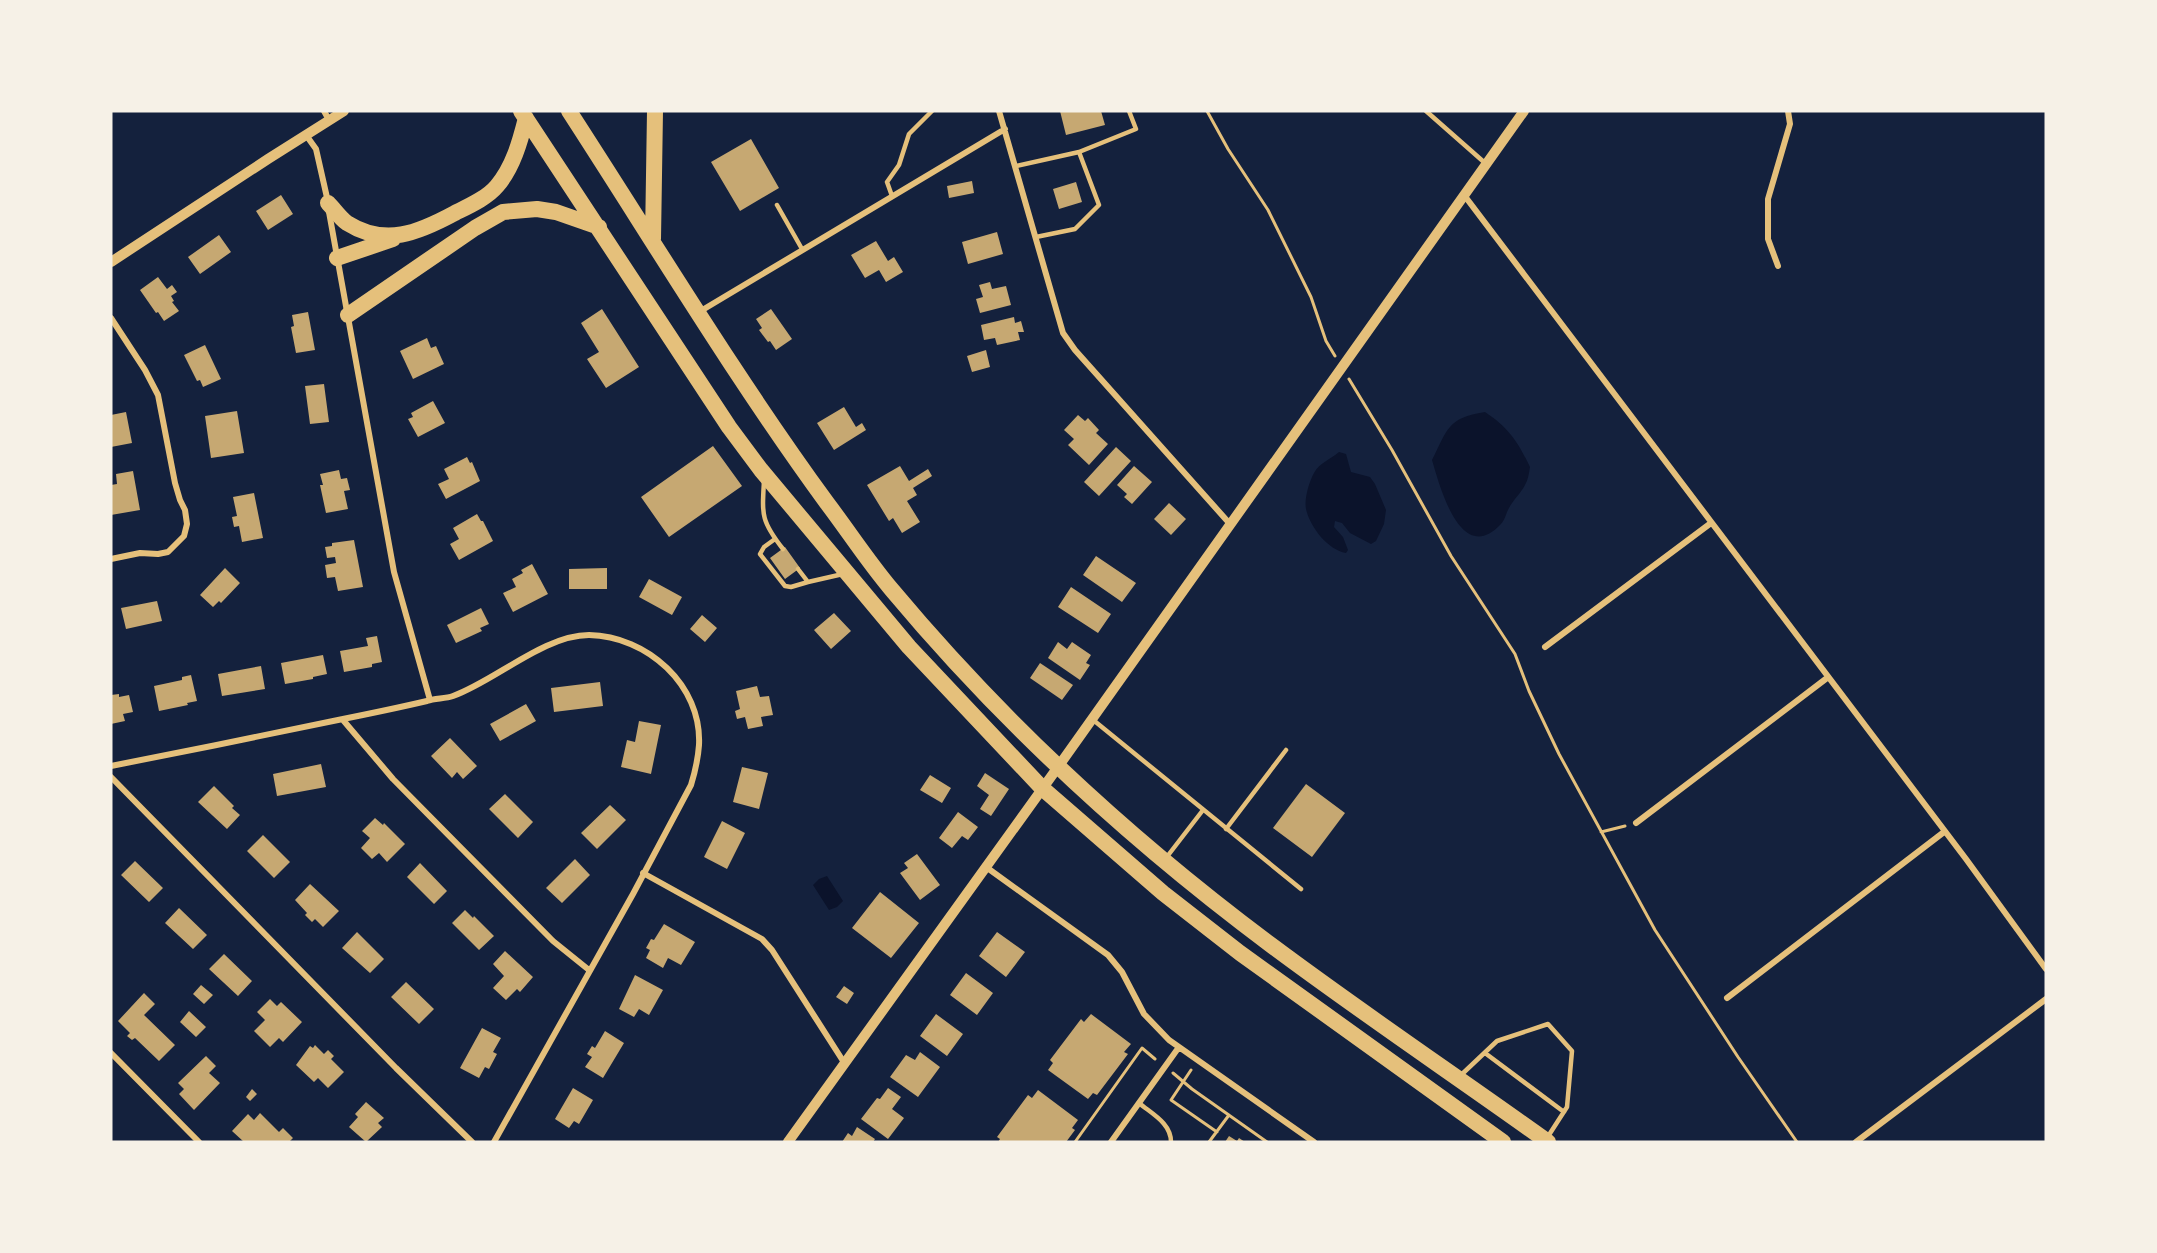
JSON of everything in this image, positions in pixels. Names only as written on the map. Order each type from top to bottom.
[{"type":"highway","points":[[569,111],[653,240],[697,313],[805,473],[890,588],[952,659],[1058,767],[1165,860],[1272,946],[1547,1141]]},
{"type":"highway","points":[[653,240],[655,111]]},
{"type":"highway","points":[[523,115],[729,427],[765,475],[909,648],[1042,788],[1163,893],[1240,953],[1503,1142]]},
{"type":"highway","points":[[337,258],[442,220],[479,200],[496,187],[508,170],[520,141],[523,115]]},
{"type":"highway","points":[[328,202],[345,222],[368,233],[397,237]]},
{"type":"highway","points":[[348,315],[475,228],[503,212],[537,209],[556,212],[599,227]]},
{"type":"street","points":[[111,262],[306,135],[327,116],[344,111]]},
{"type":"street","points":[[999,111],[1063,333],[1075,350],[1230,524]]},
{"type":"street","points":[[788,1142],[1058,767],[1524,111]]},
{"type":"street","points":[[1778,266],[1768,238],[1768,199],[1790,124],[1788,111]]},
{"type":"street","points":[[697,313],[1005,129]]},
{"type":"street","points":[[306,135],[316,149],[328,202],[394,572],[430,700]]},
{"type":"street","points":[[1464,195],[2046,969]]},
{"type":"street","points":[[111,318],[145,370],[158,395],[163,411],[175,483],[185,510],[187,524],[184,536],[168,552],[111,559]]},
{"type":"street","points":[[1545,647],[1712,523]]},
{"type":"street","points":[[111,766],[453,696],[542,649],[563,640],[588,635],[619,640],[643,649],[667,667],[679,681],[693,707],[698,733],[696,766],[690,785],[494,1142]]},
{"type":"street","points":[[1636,823],[1827,678]]},
{"type":"street","points":[[343,720],[427,813],[553,940],[589,970]]},
{"type":"street","points":[[111,777],[471,1142]]},
{"type":"street","points":[[1727,998],[1944,832]]},
{"type":"street","points":[[986,867],[1108,955],[1122,972],[1144,1014],[1179,1047],[1314,1142]]},
{"type":"street","points":[[643,873],[762,939],[845,1064]]},
{"type":"street","points":[[1856,1142],[2046,999]]},
{"type":"street","points":[[1111,1142],[1179,1047]]},
{"type":"street","points":[[111,1053],[199,1142]]},
{"type":"lane","points":[[892,196],[887,182],[898,165],[909,134],[932,111]]},
{"type":"lane","points":[[1016,166],[1079,152],[1136,129],[1129,111]]},
{"type":"lane","points":[[1426,111],[1486,164]]},
{"type":"lane","points":[[1035,237],[1075,229],[1099,205],[1079,152]]},
{"type":"lane","points":[[777,205],[802,249]]},
{"type":"lane","points":[[765,475],[762,511],[766,526],[783,549]]},
{"type":"lane","points":[[775,539],[764,547],[760,554],[785,586],[791,588],[846,573]]},
{"type":"lane","points":[[798,569],[808,582]]},
{"type":"lane","points":[[1092,719],[1301,890]]},
{"type":"lane","points":[[1226,829],[1286,750]]},
{"type":"lane","points":[[1165,860],[1203,810]]},
{"type":"lane","points":[[1458,1078],[1497,1041],[1548,1024],[1572,1051],[1567,1107],[1547,1141]]},
{"type":"lane","points":[[1485,1053],[1564,1112]]},
{"type":"lane","points":[[1139,1103],[1164,1123],[1171,1132],[1171,1142]]},
{"type":"path","points":[[1207,111],[1228,149],[1268,210],[1311,297],[1326,341],[1335,357]]},
{"type":"path","points":[[1350,381],[1451,556],[1515,654],[1536,706],[1655,930],[1797,1142]]},
{"type":"path","points":[[1601,832],[1636,823]]},
{"type":"path","points":[[1075,1142],[1142,1048],[1157,1060]]},
{"type":"path","points":[[1192,1068],[1171,1100],[1217,1132]]},
{"type":"path","points":[[1172,1072],[1267,1142]]},
{"type":"path","points":[[1209,1142],[1229,1115]]},
{"type":"water","points":[[1485,412],[1512,436],[1530,467],[1526,483],[1502,522],[1487,535],[1474,536],[1464,530],[1454,518],[1432,460],[1450,427],[1463,418]]},
{"type":"water","points":[[1339,452],[1346,454],[1351,472],[1370,477],[1386,510],[1384,524],[1376,541],[1371,544],[1350,533],[1342,523],[1335,521],[1334,527],[1343,537],[1348,550],[1346,553],[1326,543],[1311,523],[1306,509],[1307,491],[1316,469]]},
{"type":"water","points":[[827,876],[843,901],[837,907],[829,910],[813,885],[819,879]]},
{"type":"building","points":[[1060,111],[1101,111],[1105,125],[1066,135]]},
{"type":"building","points":[[751,139],[779,188],[740,211],[711,162]]},
{"type":"building","points":[[972,181],[974,193],[949,198],[947,186]]},
{"type":"building","points":[[1076,182],[1082,202],[1059,209],[1053,189]]},
{"type":"building","points":[[281,195],[293,214],[268,230],[256,211]]},
{"type":"building","points":[[997,232],[1003,254],[968,264],[962,242]]},
{"type":"building","points":[[219,235],[231,252],[200,274],[188,257]]},
{"type":"building","points":[[876,241],[888,261],[894,257],[903,272],[886,282],[879,270],[865,278],[851,255]]},
{"type":"building","points":[[158,277],[167,289],[172,285],[177,292],[171,296],[174,301],[172,302],[179,311],[164,321],[140,290]]},
{"type":"building","points":[[990,282],[992,289],[1006,286],[1011,305],[980,313],[976,299],[983,297],[979,285]]},
{"type":"building","points":[[602,309],[639,367],[606,388],[587,359],[599,352],[581,323]]},
{"type":"building","points":[[771,309],[792,339],[776,350],[759,330],[762,328],[756,319]]},
{"type":"building","points":[[308,312],[315,350],[296,353],[291,327],[294,326],[292,315]]},
{"type":"building","points":[[1014,317],[1015,323],[1021,321],[1024,332],[1018,332],[1020,340],[997,345],[995,338],[984,340],[981,325]]},
{"type":"building","points":[[427,338],[431,348],[436,346],[444,364],[413,379],[400,351]]},
{"type":"building","points":[[205,345],[221,379],[203,387],[200,380],[197,381],[184,355]]},
{"type":"building","points":[[986,350],[990,367],[972,372],[967,356]]},
{"type":"building","points":[[324,384],[329,422],[310,424],[305,386]]},
{"type":"building","points":[[433,401],[445,423],[418,437],[408,419],[413,417],[411,413]]},
{"type":"building","points":[[844,407],[856,427],[862,423],[866,430],[834,450],[817,423]]},
{"type":"building","points":[[237,411],[244,453],[211,458],[205,416]]},
{"type":"building","points":[[126,412],[132,443],[111,447],[111,415]]},
{"type":"building","points":[[1078,415],[1085,421],[1088,418],[1099,430],[1096,433],[1108,444],[1089,465],[1068,445],[1074,439],[1064,430]]},
{"type":"building","points":[[713,446],[742,486],[669,537],[641,497]]},
{"type":"building","points":[[1116,447],[1131,461],[1099,496],[1084,482]]},
{"type":"building","points":[[467,457],[470,463],[472,462],[480,481],[446,499],[438,484],[449,479],[444,469]]},
{"type":"building","points":[[900,466],[909,481],[928,469],[932,476],[913,488],[917,495],[907,501],[920,522],[902,533],[893,518],[889,521],[867,485]]},
{"type":"building","points":[[1134,466],[1152,482],[1132,504],[1124,497],[1127,494],[1117,485]]},
{"type":"building","points":[[339,470],[341,479],[347,478],[350,490],[344,491],[348,509],[326,513],[320,474]]},
{"type":"building","points":[[133,471],[140,510],[111,515],[111,485],[117,484],[116,474]]},
{"type":"building","points":[[254,493],[263,538],[242,542],[239,526],[234,527],[232,517],[237,516],[233,497]]},
{"type":"building","points":[[1169,503],[1186,519],[1171,535],[1154,519]]},
{"type":"building","points":[[477,514],[493,541],[459,560],[450,544],[459,539],[453,528]]},
{"type":"building","points":[[354,540],[363,587],[338,591],[335,577],[327,578],[325,565],[336,563],[335,557],[327,558],[325,547],[332,546],[332,543]]},
{"type":"building","points":[[785,547],[800,568],[785,579],[770,558]]},
{"type":"building","points":[[1096,556],[1136,583],[1122,602],[1083,575]]},
{"type":"building","points":[[532,564],[548,594],[513,612],[503,593],[516,587],[512,579]]},
{"type":"building","points":[[225,568],[240,583],[221,603],[219,601],[213,607],[200,595]]},
{"type":"building","points":[[607,568],[607,589],[569,589],[569,569]]},
{"type":"building","points":[[649,579],[682,597],[672,615],[639,597]]},
{"type":"building","points":[[1071,587],[1111,614],[1098,633],[1058,607]]},
{"type":"building","points":[[157,601],[162,621],[126,629],[121,608]]},
{"type":"building","points":[[481,608],[489,624],[480,628],[482,631],[456,643],[447,625]]},
{"type":"building","points":[[834,613],[851,631],[831,649],[814,630]]},
{"type":"building","points":[[702,615],[717,628],[705,642],[690,629]]},
{"type":"building","points":[[377,636],[382,662],[372,664],[372,667],[344,672],[340,651],[368,646],[366,638]]},
{"type":"building","points":[[1058,642],[1067,649],[1072,642],[1091,655],[1086,663],[1090,665],[1080,680],[1048,658]]},
{"type":"building","points":[[323,655],[327,674],[285,684],[281,663]]},
{"type":"building","points":[[1040,663],[1073,685],[1062,700],[1030,678]]},
{"type":"building","points":[[261,666],[265,689],[222,696],[218,674]]},
{"type":"building","points":[[191,675],[197,701],[159,711],[154,686],[182,680],[182,677]]},
{"type":"building","points":[[600,682],[603,706],[554,712],[551,688]]},
{"type":"building","points":[[757,686],[760,697],[769,696],[773,715],[761,717],[763,726],[748,729],[745,717],[737,719],[735,711],[740,709],[736,691]]},
{"type":"building","points":[[119,694],[119,697],[129,695],[133,712],[123,714],[125,721],[111,724],[111,695]]},
{"type":"building","points":[[526,704],[536,721],[500,741],[490,724]]},
{"type":"building","points":[[639,721],[661,725],[651,774],[621,767],[627,740],[635,742]]},
{"type":"building","points":[[450,738],[477,766],[463,779],[457,772],[452,778],[431,756]]},
{"type":"building","points":[[321,764],[326,787],[277,796],[273,774]]},
{"type":"building","points":[[742,767],[768,773],[759,809],[733,802]]},
{"type":"building","points":[[985,773],[1009,789],[991,816],[980,809],[989,795],[977,786]]},
{"type":"building","points":[[930,775],[951,788],[942,803],[920,790]]},
{"type":"building","points":[[1306,784],[1345,813],[1312,857],[1273,828]]},
{"type":"building","points":[[214,786],[240,815],[227,829],[198,802]]},
{"type":"building","points":[[505,794],[533,822],[518,838],[489,809]]},
{"type":"building","points":[[610,805],[626,820],[597,849],[581,833]]},
{"type":"building","points":[[958,812],[978,827],[968,840],[962,836],[952,848],[939,838]]},
{"type":"building","points":[[375,818],[383,825],[384,823],[405,844],[387,862],[379,853],[372,859],[361,848],[370,838],[362,831]]},
{"type":"building","points":[[722,821],[745,833],[727,869],[704,857]]},
{"type":"building","points":[[263,835],[290,862],[274,878],[247,851]]},
{"type":"building","points":[[917,854],[940,885],[920,900],[900,873],[908,868],[904,863]]},
{"type":"building","points":[[575,859],[590,875],[562,903],[546,888]]},
{"type":"building","points":[[135,861],[163,888],[149,902],[121,875]]},
{"type":"building","points":[[420,863],[447,891],[434,904],[407,877]]},
{"type":"building","points":[[310,884],[339,911],[323,927],[315,919],[312,922],[295,900]]},
{"type":"building","points":[[880,892],[919,923],[891,958],[852,928]]},
{"type":"building","points":[[179,908],[207,935],[193,949],[165,923]]},
{"type":"building","points":[[465,910],[494,936],[479,950],[452,923]]},
{"type":"building","points":[[664,924],[695,942],[681,965],[668,958],[663,968],[646,958],[650,950],[646,948]]},
{"type":"building","points":[[357,932],[384,959],[370,973],[342,948]]},
{"type":"building","points":[[997,932],[1025,952],[1006,977],[979,956]]},
{"type":"building","points":[[505,951],[533,977],[520,992],[517,989],[506,1000],[493,988],[504,976],[493,964]]},
{"type":"building","points":[[224,954],[252,981],[238,996],[209,969]]},
{"type":"building","points":[[966,973],[993,993],[977,1015],[950,995]]},
{"type":"building","points":[[635,975],[663,990],[649,1015],[639,1009],[634,1017],[619,1009]]},
{"type":"building","points":[[406,982],[434,1009],[419,1024],[391,997]]},
{"type":"building","points":[[201,985],[213,995],[204,1004],[193,994]]},
{"type":"building","points":[[844,986],[854,993],[847,1004],[836,997]]},
{"type":"building","points":[[144,993],[155,1004],[144,1015],[175,1045],[159,1061],[135,1038],[132,1040],[127,1036],[130,1033],[118,1021]]},
{"type":"building","points":[[270,999],[277,1006],[281,1002],[302,1022],[283,1042],[279,1038],[270,1047],[254,1031],[265,1020],[257,1012]]},
{"type":"building","points":[[189,1011],[206,1027],[196,1037],[180,1022]]},
{"type":"building","points":[[936,1014],[963,1034],[947,1056],[920,1036]]},
{"type":"building","points":[[1091,1014],[1131,1044],[1124,1052],[1128,1054],[1097,1095],[1093,1093],[1088,1099],[1048,1070],[1053,1063],[1050,1060],[1081,1019],[1084,1022]]},
{"type":"building","points":[[482,1028],[501,1038],[493,1052],[497,1054],[489,1069],[485,1067],[479,1078],[460,1068]]},
{"type":"building","points":[[605,1031],[624,1043],[603,1078],[585,1067],[592,1057],[587,1054],[592,1046],[595,1048]]},
{"type":"building","points":[[315,1045],[324,1054],[328,1050],[334,1056],[331,1059],[344,1072],[328,1088],[318,1078],[314,1082],[296,1065],[310,1046],[313,1048]]},
{"type":"building","points":[[920,1052],[940,1067],[918,1097],[890,1077],[906,1055],[915,1060]]},
{"type":"building","points":[[206,1056],[216,1066],[209,1073],[220,1083],[194,1110],[179,1094],[184,1089],[178,1083]]},
{"type":"building","points":[[573,1088],[593,1100],[579,1124],[574,1121],[569,1128],[555,1119]]},
{"type":"building","points":[[888,1088],[901,1097],[892,1109],[904,1118],[888,1139],[861,1119]]},
{"type":"building","points":[[252,1089],[257,1094],[250,1101],[246,1097]]},
{"type":"building","points":[[1038,1090],[1078,1120],[1072,1128],[1075,1130],[1066,1142],[998,1142],[1000,1139],[997,1137],[1028,1095],[1032,1098]]},
{"type":"building","points":[[366,1102],[384,1118],[378,1123],[382,1127],[366,1142],[349,1127],[358,1117],[355,1114]]},
{"type":"building","points":[[260,1113],[279,1132],[283,1128],[293,1138],[289,1142],[244,1142],[232,1131],[248,1114],[254,1120]]},
{"type":"building","points":[[857,1127],[875,1139],[873,1142],[842,1142],[848,1133],[852,1136]]},
{"type":"building","points":[[1229,1136],[1237,1141],[1239,1138],[1245,1142],[1225,1142]]}]
